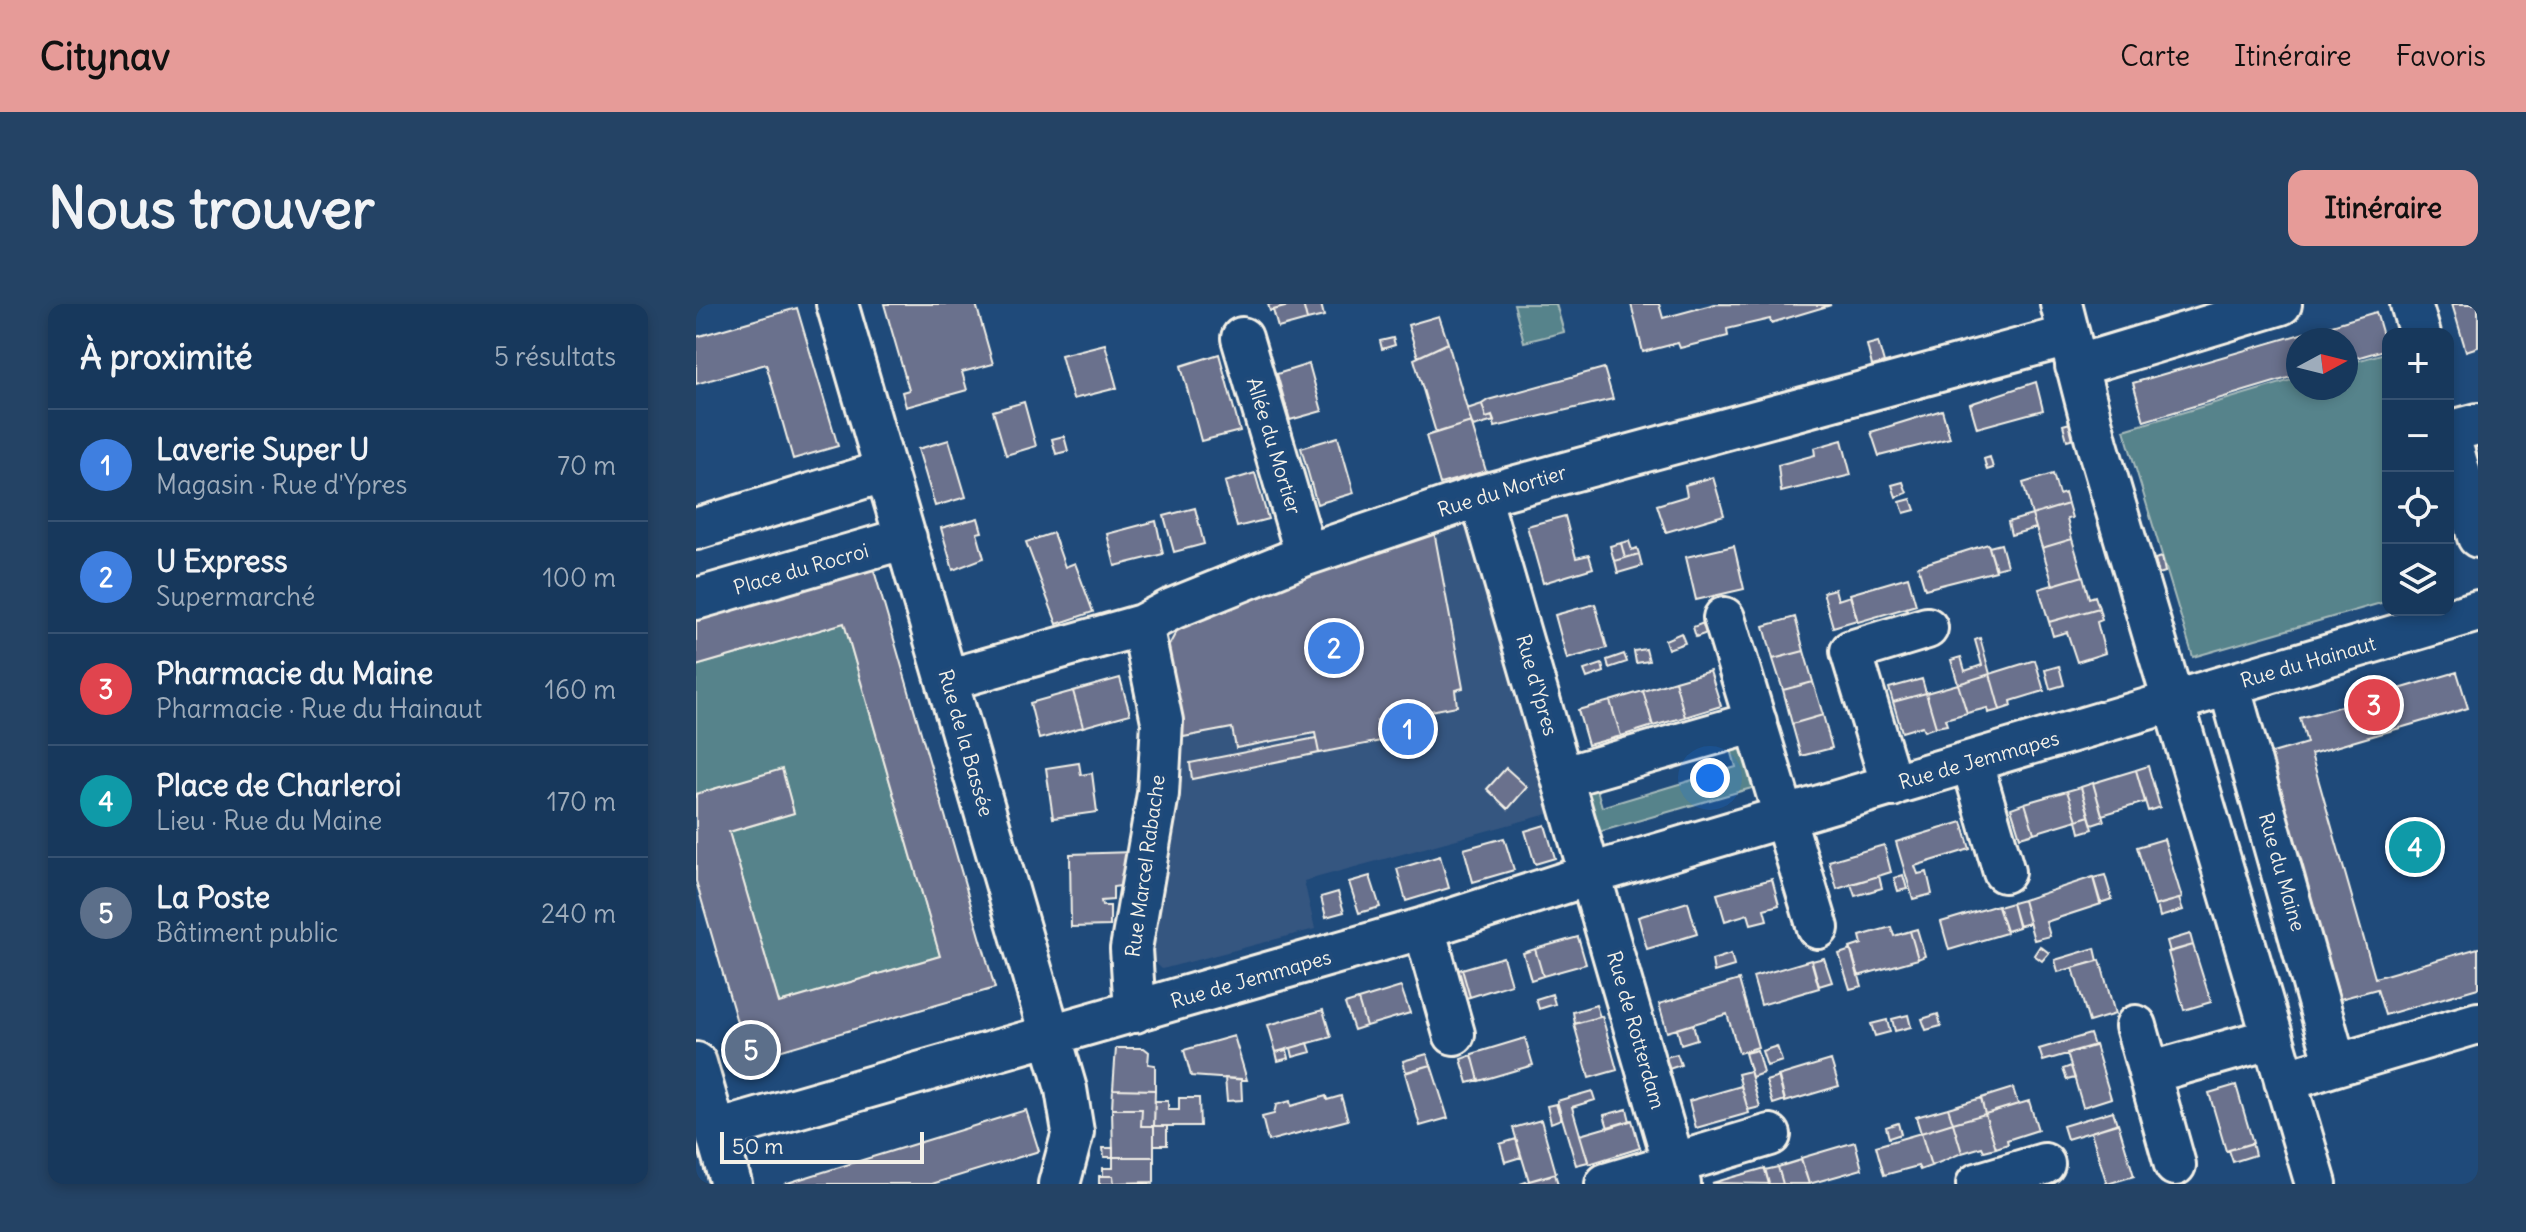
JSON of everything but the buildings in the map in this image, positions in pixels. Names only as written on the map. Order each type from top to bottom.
[{"type":"street","name":"Rue de la Bassée","points":[[837,304],[1052,1035],[1073,1132],[1059,1184]]},
{"type":"street","points":[[2281,304],[2068,335],[2316,1184]]},
{"type":"street","points":[[2411,304],[2418,328]]},
{"type":"street","name":"Rue du Mortier","points":[[947,680],[1142,625],[1172,609],[1306,555],[1480,496],[2068,335]]},
{"type":"street","name":"Allée du Mortier","points":[[1242,338],[1306,555]]},
{"type":"street","points":[[2454,430],[2478,424]]},
{"type":"street","points":[[2454,453],[2478,537]]},
{"type":"street","points":[[696,529],[886,471]]},
{"type":"street","name":"Rue d'Ypres","points":[[1480,496],[1593,875]]},
{"type":"street","name":"Place du Rocroi","points":[[696,599],[906,538]]},
{"type":"street","name":"Rue du Hainaut","points":[[2229,685],[2478,611]]},
{"type":"street","points":[[1724,618],[1818,928]]},
{"type":"street","name":"Rue Marcel Rabache","points":[[1135,1012],[1131,949],[1158,794],[1162,721],[1142,625]]},
{"type":"street","points":[[1892,786],[1851,651],[1927,628]]},
{"type":"street","points":[[2174,703],[2229,685]]},
{"type":"street","name":"Rue du Maine","points":[[2229,685],[2336,1065]]},
{"type":"street","name":"Rue de Jemmapes","points":[[709,1130],[1424,928],[2174,703]]},
{"type":"street","points":[[1564,777],[1756,722]]},
{"type":"street","points":[[1972,763],[2004,872]]},
{"type":"street","name":"Rue de Rotterdam","points":[[1593,875],[1677,1174]]},
{"type":"street","points":[[1424,928],[1454,1034]]},
{"type":"street","points":[[2285,1081],[2478,1023]]},
{"type":"street","points":[[2136,1026],[2175,1165]]},
{"type":"street","points":[[2149,1073],[2273,1038]]},
{"type":"street","points":[[1606,1184],[1677,1174],[1770,1135]]},
{"type":"street","points":[[1977,1184],[2044,1164]]},
{"type":"shaded area","points":[[1472,517],[1555,812],[1304,881],[1315,929],[1162,969],[1150,958],[1178,770],[1158,651],[1170,623]]},
{"type":"green space","points":[[1514,304],[1556,304],[1564,332],[1524,342]]},
{"type":"green space","points":[[2382,354],[2382,603],[2193,657],[2124,430],[2286,382],[2286,400],[2358,400],[2358,361]]},
{"type":"green space","points":[[844,623],[940,956],[779,1003],[729,832],[794,813],[782,770],[696,794],[696,666]]},
{"type":"green space","points":[[1730,746],[1744,747],[1762,785],[1592,834],[1586,803],[1588,790],[1596,786],[1602,807],[1736,767]]},
{"type":"place","name":"U Express","points":[[1334,648]]},
{"type":"place","name":"Pharmacie du Maine","points":[[2374,705]]},
{"type":"place","name":"Laverie Super U","points":[[1408,729]]},
{"type":"place","name":"Place de Charleroi","points":[[2415,847]]},
{"type":"place","name":"La Poste","points":[[751,1050]]}]
